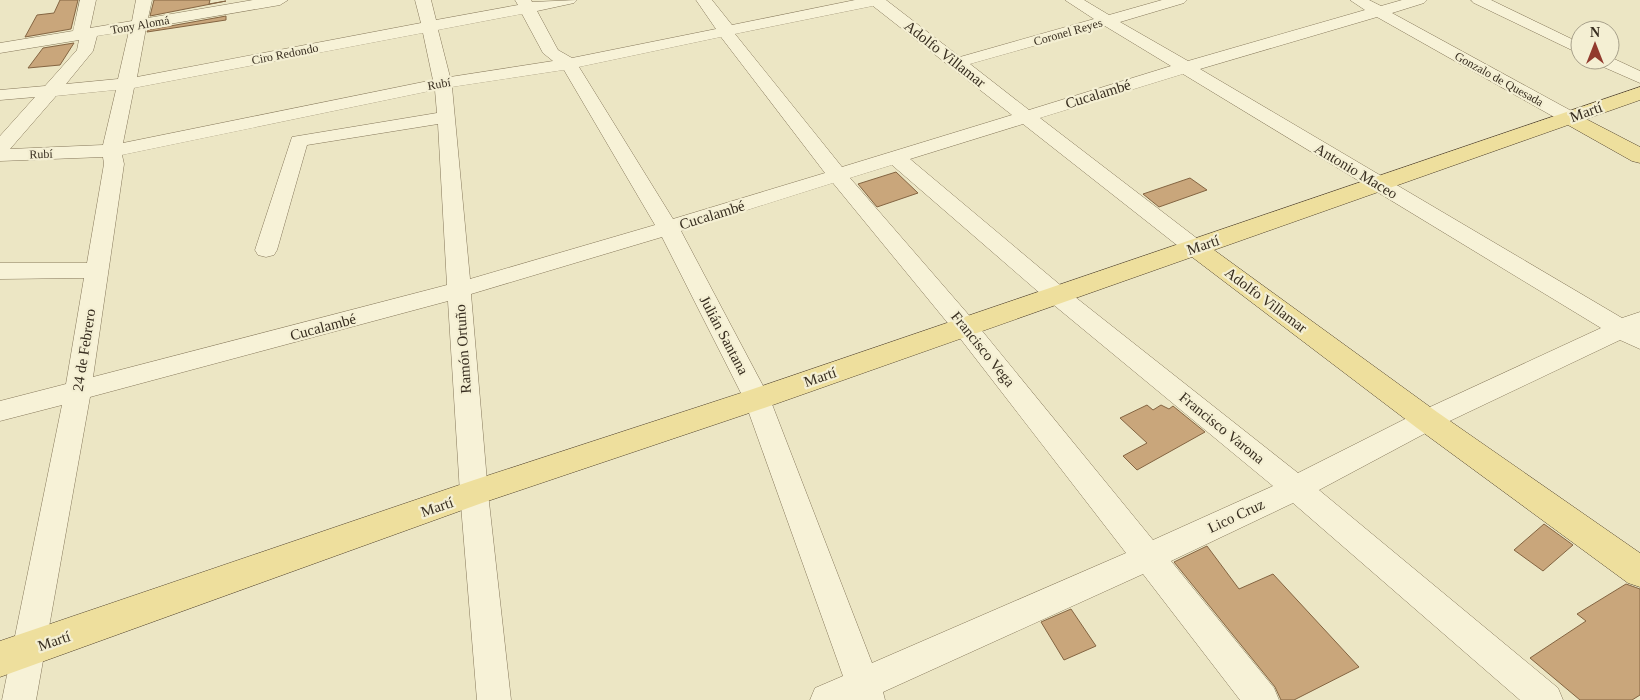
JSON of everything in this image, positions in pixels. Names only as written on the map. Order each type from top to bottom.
[{"type":"main road","name":"Martí","points":[[15,654],[474,493],[757,399],[1640,93]]},
{"type":"main road","name":"Gonzalo de Quesada","points":[[1570,118],[1640,156]]},
{"type":"main road","name":"Adolfo Villamar","points":[[1195,248],[1427,420],[1640,572]]},
{"type":"street","points":[[0,148],[85,51],[84,34],[88,0]]},
{"type":"street","name":"24 de Febrero","points":[[19,700],[15,654],[78,391],[114,164],[112,152],[144,0]]},
{"type":"street","name":"Tony Alomá","points":[[0,48],[280,0]]},
{"type":"street","name":"Ramón Ortuño","points":[[423,0],[443,83],[447,117],[474,493],[494,700]]},
{"type":"street","name":"Ciro Redondo","points":[[0,95],[126,84],[429,26],[526,4],[569,0]]},
{"type":"street","name":"Francisco Vega","points":[[704,0],[724,26],[725,32],[837,175],[966,327],[1262,700]]},
{"type":"street","name":"Rubí","points":[[0,155],[112,152],[443,83],[569,64],[877,0]]},
{"type":"street","name":"Adolfo Villamar","points":[[877,0],[1024,117],[1195,248]]},
{"type":"street","name":"Antonio Maceo","points":[[1073,0],[1378,185],[1634,330]]},
{"type":"street","name":"Coronel Reyes","points":[[956,63],[1179,0]]},
{"type":"street","name":"Gonzalo de Quesada","points":[[1358,0],[1570,118]]},
{"type":"street","name":"Cucalambé","points":[[0,412],[459,290],[668,228],[1183,68],[1419,0]]},
{"type":"street","points":[[1479,0],[1570,44]]},
{"type":"street","name":"Julián Santana","points":[[526,4],[551,53],[569,64],[668,228],[757,399],[865,692]]},
{"type":"street","points":[[1620,65],[1640,69]]},
{"type":"street","points":[[1620,69],[1640,78]]},
{"type":"street","points":[[266,250],[299,141],[447,117]]},
{"type":"street","name":"Francisco Varona","points":[[896,158],[1058,295],[1296,488],[1546,700]]},
{"type":"street","points":[[0,270],[98,270]]},
{"type":"street","name":"Lico Cruz","points":[[827,700],[865,692],[1296,488],[1427,420],[1634,330]]},
{"type":"building","points":[[60,0],[78,0],[71,29],[25,37],[37,15],[54,13]]},
{"type":"building","points":[[154,0],[210,0],[209,4],[226,1],[150,16]]},
{"type":"building","points":[[226,16],[226,20],[147,32],[148,30]]},
{"type":"building","points":[[74,43],[60,65],[28,68],[43,48]]},
{"type":"building","points":[[896,172],[918,193],[877,207],[858,184]]},
{"type":"building","points":[[1190,178],[1207,190],[1159,207],[1143,194]]},
{"type":"building","points":[[1147,405],[1153,410],[1161,405],[1169,409],[1173,406],[1205,432],[1137,470],[1123,456],[1147,443],[1120,418]]},
{"type":"building","points":[[1544,524],[1573,545],[1543,571],[1514,550]]},
{"type":"building","points":[[1207,546],[1239,589],[1273,574],[1359,667],[1294,700],[1281,700],[1275,687],[1174,562]]},
{"type":"building","points":[[1626,584],[1640,589],[1640,695],[1632,700],[1580,700],[1530,658],[1586,621],[1577,614]]},
{"type":"building","points":[[1071,609],[1096,646],[1064,660],[1041,622]]}]
